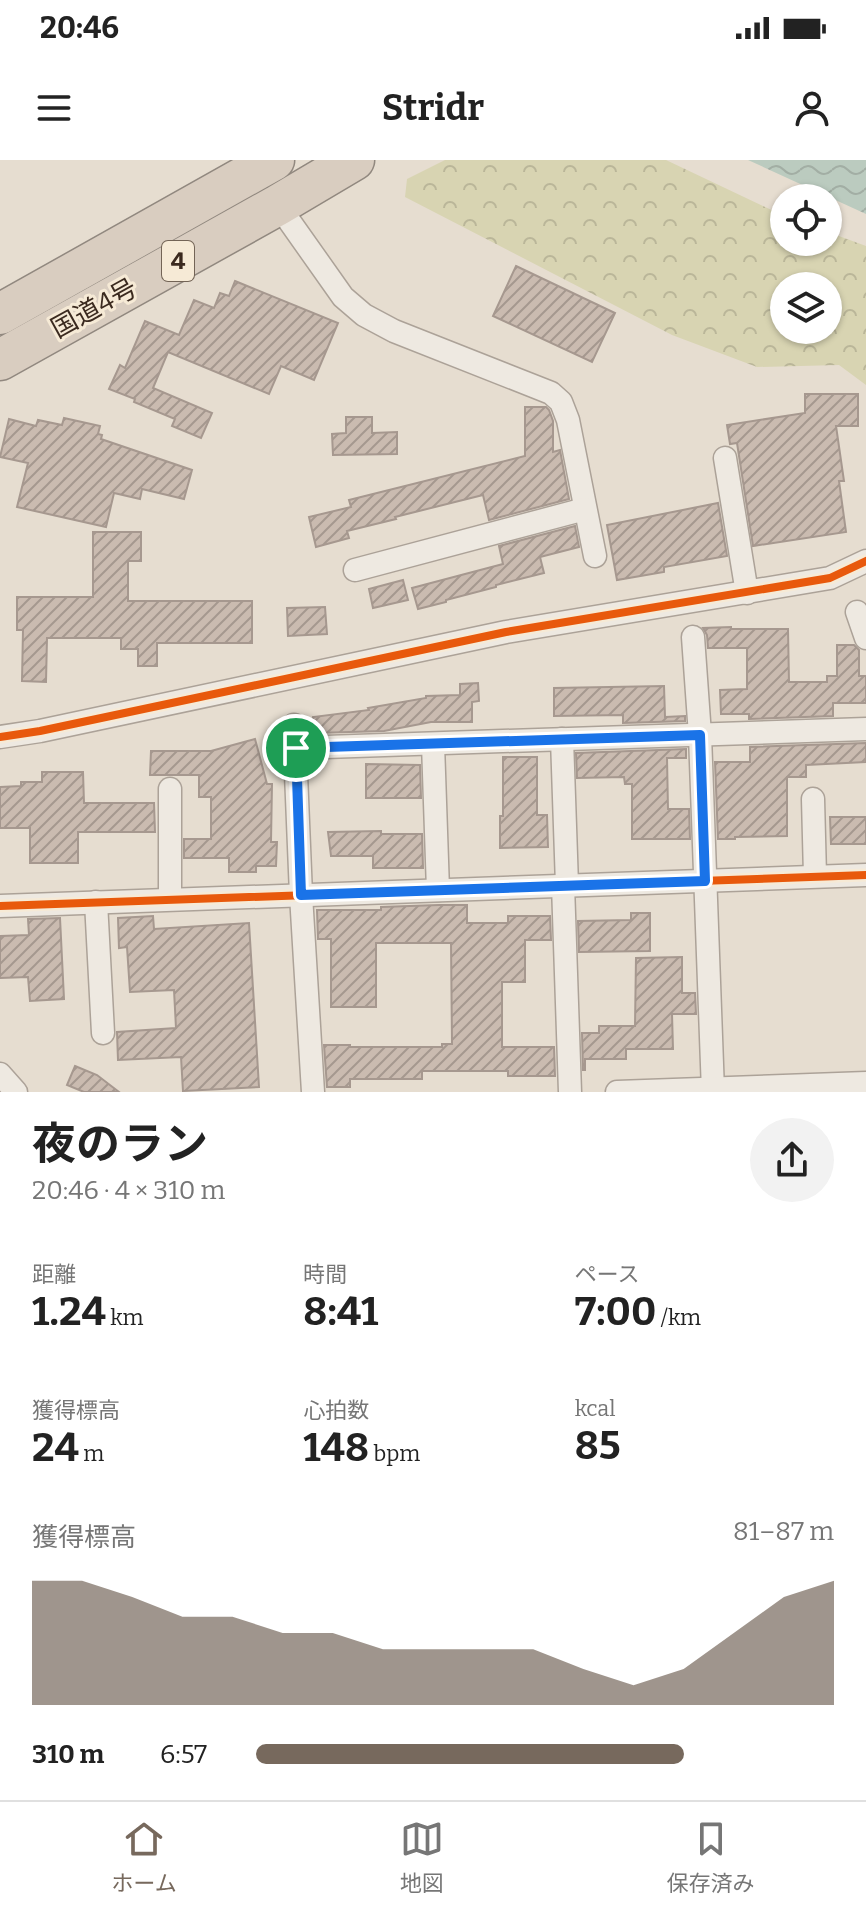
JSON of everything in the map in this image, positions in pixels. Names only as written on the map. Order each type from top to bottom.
[{"type":"highway","name":"国道4号","points":[[0,314],[274,160]]},
{"type":"highway","name":"国道4号","points":[[0,360],[354,160]]},
{"type":"street","points":[[278,205],[343,297],[364,315],[394,331],[551,393],[561,402],[575,447],[595,556]]},
{"type":"street","points":[[725,458],[747,593]]},
{"type":"street","points":[[355,570],[585,509]]},
{"type":"street","points":[[0,737],[506,632],[830,578],[866,561]]},
{"type":"street","points":[[857,612],[866,638]]},
{"type":"street","points":[[693,637],[700,735],[713,1090]]},
{"type":"street","points":[[294,725],[313,1092]]},
{"type":"street","points":[[296,748],[866,729]]},
{"type":"street","points":[[562,739],[570,1092]]},
{"type":"street","points":[[433,744],[438,890]]},
{"type":"street","points":[[170,789],[170,899]]},
{"type":"street","points":[[813,799],[815,876]]},
{"type":"street","points":[[0,906],[866,875]]},
{"type":"street","points":[[96,902],[103,1033]]},
{"type":"street","points":[[0,1074],[16,1092]]},
{"type":"street","points":[[617,1092],[866,1083]]},
{"type":"green space","points":[[445,160],[666,160],[770,209],[770,256],[842,256],[842,237],[866,246],[866,385],[839,365],[757,367],[672,335],[405,197],[407,179]]},
{"type":"water","points":[[748,160],[866,160],[866,214],[842,203],[842,184],[800,184]]},
{"type":"building","points":[[516,266],[615,313],[592,362],[493,316]]},
{"type":"building","points":[[235,281],[338,323],[314,380],[281,366],[269,394],[168,352],[153,388],[212,413],[201,438],[172,426],[175,419],[109,389],[120,365],[125,368],[145,321],[179,335],[194,300],[214,308],[220,293],[229,296]]},
{"type":"building","points":[[805,394],[858,394],[858,426],[836,426],[844,481],[839,481],[846,532],[753,546],[737,443],[730,444],[727,425],[805,413]]},
{"type":"building","points":[[525,407],[546,407],[549,410],[553,421],[553,452],[560,450],[569,499],[489,520],[483,495],[347,531],[349,538],[316,547],[309,517],[351,507],[349,500],[525,456]]},
{"type":"building","points":[[346,417],[372,417],[372,433],[397,432],[397,454],[333,455],[332,434],[346,433]]},
{"type":"building","points":[[64,418],[100,426],[98,434],[102,435],[101,439],[192,470],[184,499],[142,489],[140,499],[114,493],[106,527],[17,507],[28,463],[0,457],[9,419],[36,426],[38,420],[62,425]]},
{"type":"building","points":[[718,503],[727,556],[664,567],[664,572],[617,580],[607,525]]},
{"type":"building","points":[[575,526],[579,547],[540,557],[544,573],[418,609],[412,588],[503,564],[499,546]]},
{"type":"building","points":[[93,532],[141,532],[141,561],[128,561],[128,601],[252,601],[252,643],[157,643],[157,666],[138,666],[138,649],[121,649],[121,638],[47,638],[46,682],[22,681],[23,630],[17,630],[17,597],[93,597]]},
{"type":"building","points":[[403,580],[408,600],[373,608],[369,589]]},
{"type":"building","points":[[325,607],[327,634],[288,636],[287,608]]},
{"type":"building","points":[[703,628],[788,629],[789,682],[827,682],[827,676],[837,676],[837,645],[854,645],[859,650],[859,676],[866,676],[866,703],[833,703],[833,716],[749,719],[749,714],[721,714],[720,690],[747,689],[747,648],[708,648]]},
{"type":"building","points":[[478,683],[479,701],[472,702],[472,722],[431,722],[384,731],[315,733],[313,717],[369,710],[426,696],[460,695],[460,684]]},
{"type":"building","points":[[664,686],[665,717],[685,716],[685,721],[623,723],[623,715],[554,716],[554,688]]},
{"type":"building","points":[[255,739],[267,784],[272,784],[271,842],[277,842],[276,866],[256,866],[256,872],[229,872],[229,858],[184,858],[184,839],[211,839],[211,797],[199,797],[199,775],[150,775],[151,751],[211,751]]},
{"type":"building","points":[[866,743],[866,762],[806,765],[806,777],[787,777],[787,836],[718,839],[715,762],[750,762],[750,747]]},
{"type":"building","points":[[686,749],[686,758],[667,758],[668,809],[689,809],[690,839],[632,839],[632,784],[625,784],[624,777],[577,778],[576,753]]},
{"type":"building","points":[[503,757],[537,757],[537,815],[547,815],[548,847],[500,848]]},
{"type":"building","points":[[366,764],[420,765],[421,798],[366,798]]},
{"type":"building","points":[[42,772],[83,772],[84,803],[154,803],[155,832],[78,832],[78,863],[30,863],[30,828],[0,828],[0,787],[21,786],[21,782],[42,782]]},
{"type":"building","points":[[830,817],[866,817],[866,844],[831,844]]},
{"type":"building","points":[[381,831],[381,834],[422,834],[423,868],[373,868],[373,856],[331,856],[328,832]]},
{"type":"building","points":[[467,905],[467,923],[508,923],[508,916],[550,916],[551,940],[525,940],[525,982],[502,982],[502,1047],[554,1047],[555,1076],[508,1076],[508,1071],[422,1071],[422,1079],[350,1079],[350,1087],[327,1087],[324,1045],[442,1047],[442,1044],[452,1044],[451,943],[376,943],[376,1007],[331,1007],[331,939],[318,939],[317,910],[381,910],[381,907]]},
{"type":"building","points":[[631,913],[650,913],[650,951],[579,952],[578,921],[631,920]]},
{"type":"building","points":[[153,916],[154,929],[249,923],[259,1087],[183,1091],[181,1057],[118,1060],[117,1032],[176,1028],[174,990],[130,992],[127,947],[119,948],[118,918]]},
{"type":"building","points":[[60,918],[64,999],[30,1001],[28,977],[0,978],[0,936],[29,935],[28,919]]},
{"type":"building","points":[[682,957],[682,993],[695,993],[696,1014],[672,1014],[673,1049],[626,1049],[626,1059],[585,1059],[583,1070],[582,1033],[599,1033],[599,1026],[635,1026],[636,958]]},
{"type":"building","points":[[75,1066],[97,1075],[119,1092],[84,1092],[67,1085]]},
{"type":"cycle path","points":[[0,737],[506,632],[830,578],[866,561]]},
{"type":"cycle path","points":[[0,906],[866,875]]},
{"type":"route","points":[[700,735],[705,881],[301,895],[296,748],[700,735]]}]
